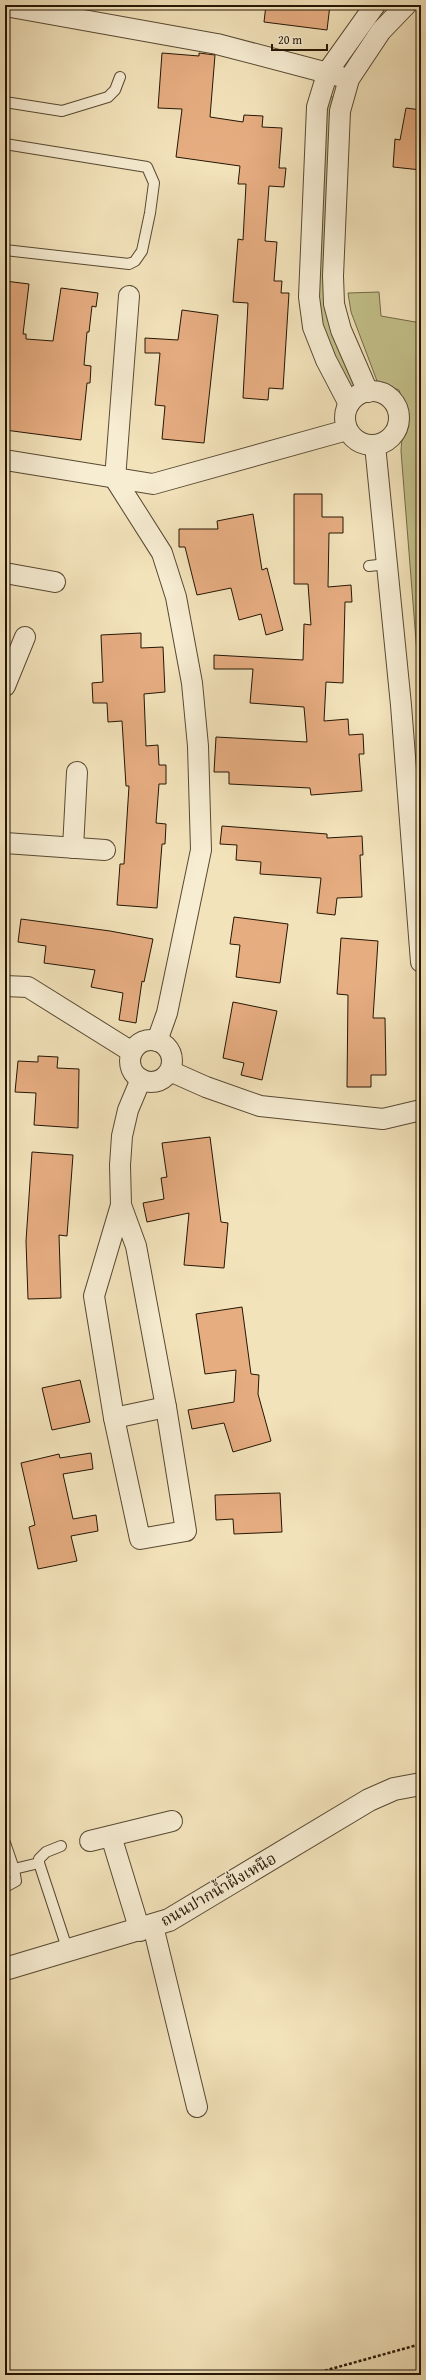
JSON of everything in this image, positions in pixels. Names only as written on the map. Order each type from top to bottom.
[{"type":"street","points":[[349,404],[326,360],[313,327],[309,297],[317,107],[328,71],[375,5]]},
{"type":"street","points":[[368,392],[341,330],[334,304],[333,276],[340,111],[349,79],[381,31],[406,5]]},
{"type":"street","points":[[5,6],[217,44],[328,71],[349,79]]},
{"type":"street","points":[[129,296],[115,479],[162,553],[176,597],[192,682],[198,746],[201,850],[167,1013],[157,1041]]},
{"type":"street","points":[[368,392],[382,393],[388,396],[397,407],[399,413],[398,427],[395,434],[384,443],[375,445],[357,441],[347,430],[345,416],[349,404],[355,397],[368,392]]},
{"type":"street","points":[[5,460],[153,484],[347,430]]},
{"type":"street","points":[[375,445],[378,565],[401,705],[421,962]]},
{"type":"street","points":[[5,573],[56,582]]},
{"type":"street","points":[[5,686],[25,637]]},
{"type":"street","points":[[73,848],[77,772]]},
{"type":"street","points":[[5,843],[105,850]]},
{"type":"street","points":[[5,986],[28,987],[132,1052]]},
{"type":"street","points":[[144,1041],[157,1041],[167,1047],[170,1053],[172,1065],[170,1071],[160,1080],[147,1082],[141,1079],[132,1069],[130,1062],[132,1052],[144,1041]]},
{"type":"street","points":[[170,1071],[206,1087],[260,1106],[383,1119],[421,1110]]},
{"type":"street","points":[[121,1205],[136,1246],[166,1407],[186,1531],[140,1539],[114,1418],[94,1296],[121,1205],[120,1165],[122,1136],[128,1110],[141,1079]]},
{"type":"street","points":[[114,1418],[166,1407]]},
{"type":"street","name":"ถนนปากน้ำฝั่งเหนือ","points":[[5,1969],[146,1929],[170,1920],[369,1800],[394,1789],[421,1784]]},
{"type":"street","points":[[90,1841],[172,1821]]},
{"type":"street","points":[[111,1836],[146,1929],[197,2107]]},
{"type":"lane","points":[[5,102],[62,111],[108,97],[115,90],[120,77]]},
{"type":"lane","points":[[5,144],[147,167],[154,183],[142,250],[135,261],[129,264],[5,250]]},
{"type":"lane","points":[[5,1842],[14,1869],[16,1881],[5,1887]]},
{"type":"lane","points":[[61,1846],[46,1852],[39,1859],[39,1863],[68,1951]]},
{"type":"lane","points":[[14,1869],[39,1863]]},
{"type":"path","points":[[320,2372],[421,2344]]},
{"type":"shaded area","points":[[327,96],[338,98],[327,274],[360,385],[350,390],[321,323],[317,290]]},
{"type":"shaded area","points":[[379,292],[381,316],[421,323],[421,704],[401,451],[404,406],[399,390],[377,381],[351,312],[348,293]]},
{"type":"building","points":[[266,5],[330,5],[327,30],[264,22]]},
{"type":"building","points":[[162,53],[199,56],[199,53],[215,55],[210,117],[243,122],[244,115],[263,116],[262,127],[282,128],[279,168],[286,168],[284,187],[269,186],[265,241],[277,242],[274,281],[282,281],[281,293],[289,293],[283,389],[269,388],[268,400],[243,398],[248,303],[233,302],[238,239],[243,240],[246,184],[238,184],[240,166],[176,157],[182,109],[158,108]]},
{"type":"building","points":[[406,108],[421,110],[421,170],[393,167],[395,139],[400,140]]},
{"type":"building","points":[[5,281],[29,284],[23,334],[26,334],[26,339],[53,341],[61,288],[98,293],[96,307],[92,306],[89,332],[87,332],[84,365],[91,366],[90,383],[87,383],[81,440],[5,430]]},
{"type":"building","points":[[182,310],[218,315],[204,443],[162,439],[165,406],[155,405],[160,353],[145,353],[145,338],[178,340]]},
{"type":"building","points":[[294,494],[322,494],[322,517],[343,517],[343,533],[329,533],[328,587],[351,585],[352,602],[345,602],[343,683],[326,682],[324,721],[348,719],[349,735],[363,734],[364,754],[359,754],[362,791],[311,795],[310,788],[229,784],[229,772],[214,772],[216,737],[307,742],[304,707],[250,703],[253,669],[214,669],[214,655],[303,660],[304,624],[311,625],[308,584],[294,584]]},
{"type":"building","points":[[253,514],[262,570],[267,568],[283,630],[266,635],[261,614],[239,620],[231,588],[197,595],[185,547],[179,547],[179,529],[218,529],[217,521]]},
{"type":"building","points":[[141,633],[141,648],[163,647],[165,692],[144,694],[146,746],[158,745],[159,765],[166,765],[166,784],[159,784],[156,823],[166,824],[165,844],[162,844],[157,908],[117,905],[120,864],[124,864],[129,786],[126,786],[122,721],[108,722],[107,703],[93,703],[92,683],[103,682],[101,635]]},
{"type":"building","points":[[222,826],[327,834],[327,838],[362,836],[363,855],[360,855],[362,897],[337,898],[335,915],[317,913],[321,878],[260,874],[261,862],[236,860],[237,845],[220,844]]},
{"type":"building","points":[[234,917],[288,924],[280,983],[236,977],[240,945],[230,944]]},
{"type":"building","points":[[21,919],[110,931],[153,939],[144,982],[142,981],[136,1023],[119,1020],[123,993],[91,987],[95,970],[44,963],[46,946],[18,942]]},
{"type":"building","points":[[341,938],[378,941],[373,1018],[385,1018],[386,1075],[371,1075],[371,1087],[347,1087],[348,995],[337,994]]},
{"type":"building","points":[[233,1002],[277,1011],[262,1080],[241,1075],[244,1063],[223,1058]]},
{"type":"building","points":[[38,1056],[58,1057],[57,1068],[79,1069],[78,1128],[34,1125],[36,1093],[15,1092],[18,1061],[38,1062]]},
{"type":"building","points":[[210,1137],[221,1222],[228,1223],[224,1268],[184,1265],[189,1213],[147,1222],[143,1203],[164,1199],[161,1178],[167,1177],[162,1143]]},
{"type":"building","points":[[32,1152],[73,1155],[67,1236],[59,1235],[61,1298],[28,1299],[26,1241]]},
{"type":"building","points":[[242,1307],[251,1374],[259,1375],[258,1394],[271,1441],[233,1452],[224,1423],[192,1429],[188,1410],[234,1402],[236,1370],[205,1374],[196,1314]]},
{"type":"building","points":[[80,1380],[90,1422],[52,1430],[42,1388]]},
{"type":"building","points":[[91,1453],[93,1469],[63,1474],[73,1519],[96,1515],[98,1531],[71,1536],[77,1561],[38,1569],[29,1527],[35,1525],[21,1463],[59,1454],[60,1458]]},
{"type":"building","points":[[280,1493],[282,1532],[234,1534],[233,1519],[216,1520],[215,1495]]}]
